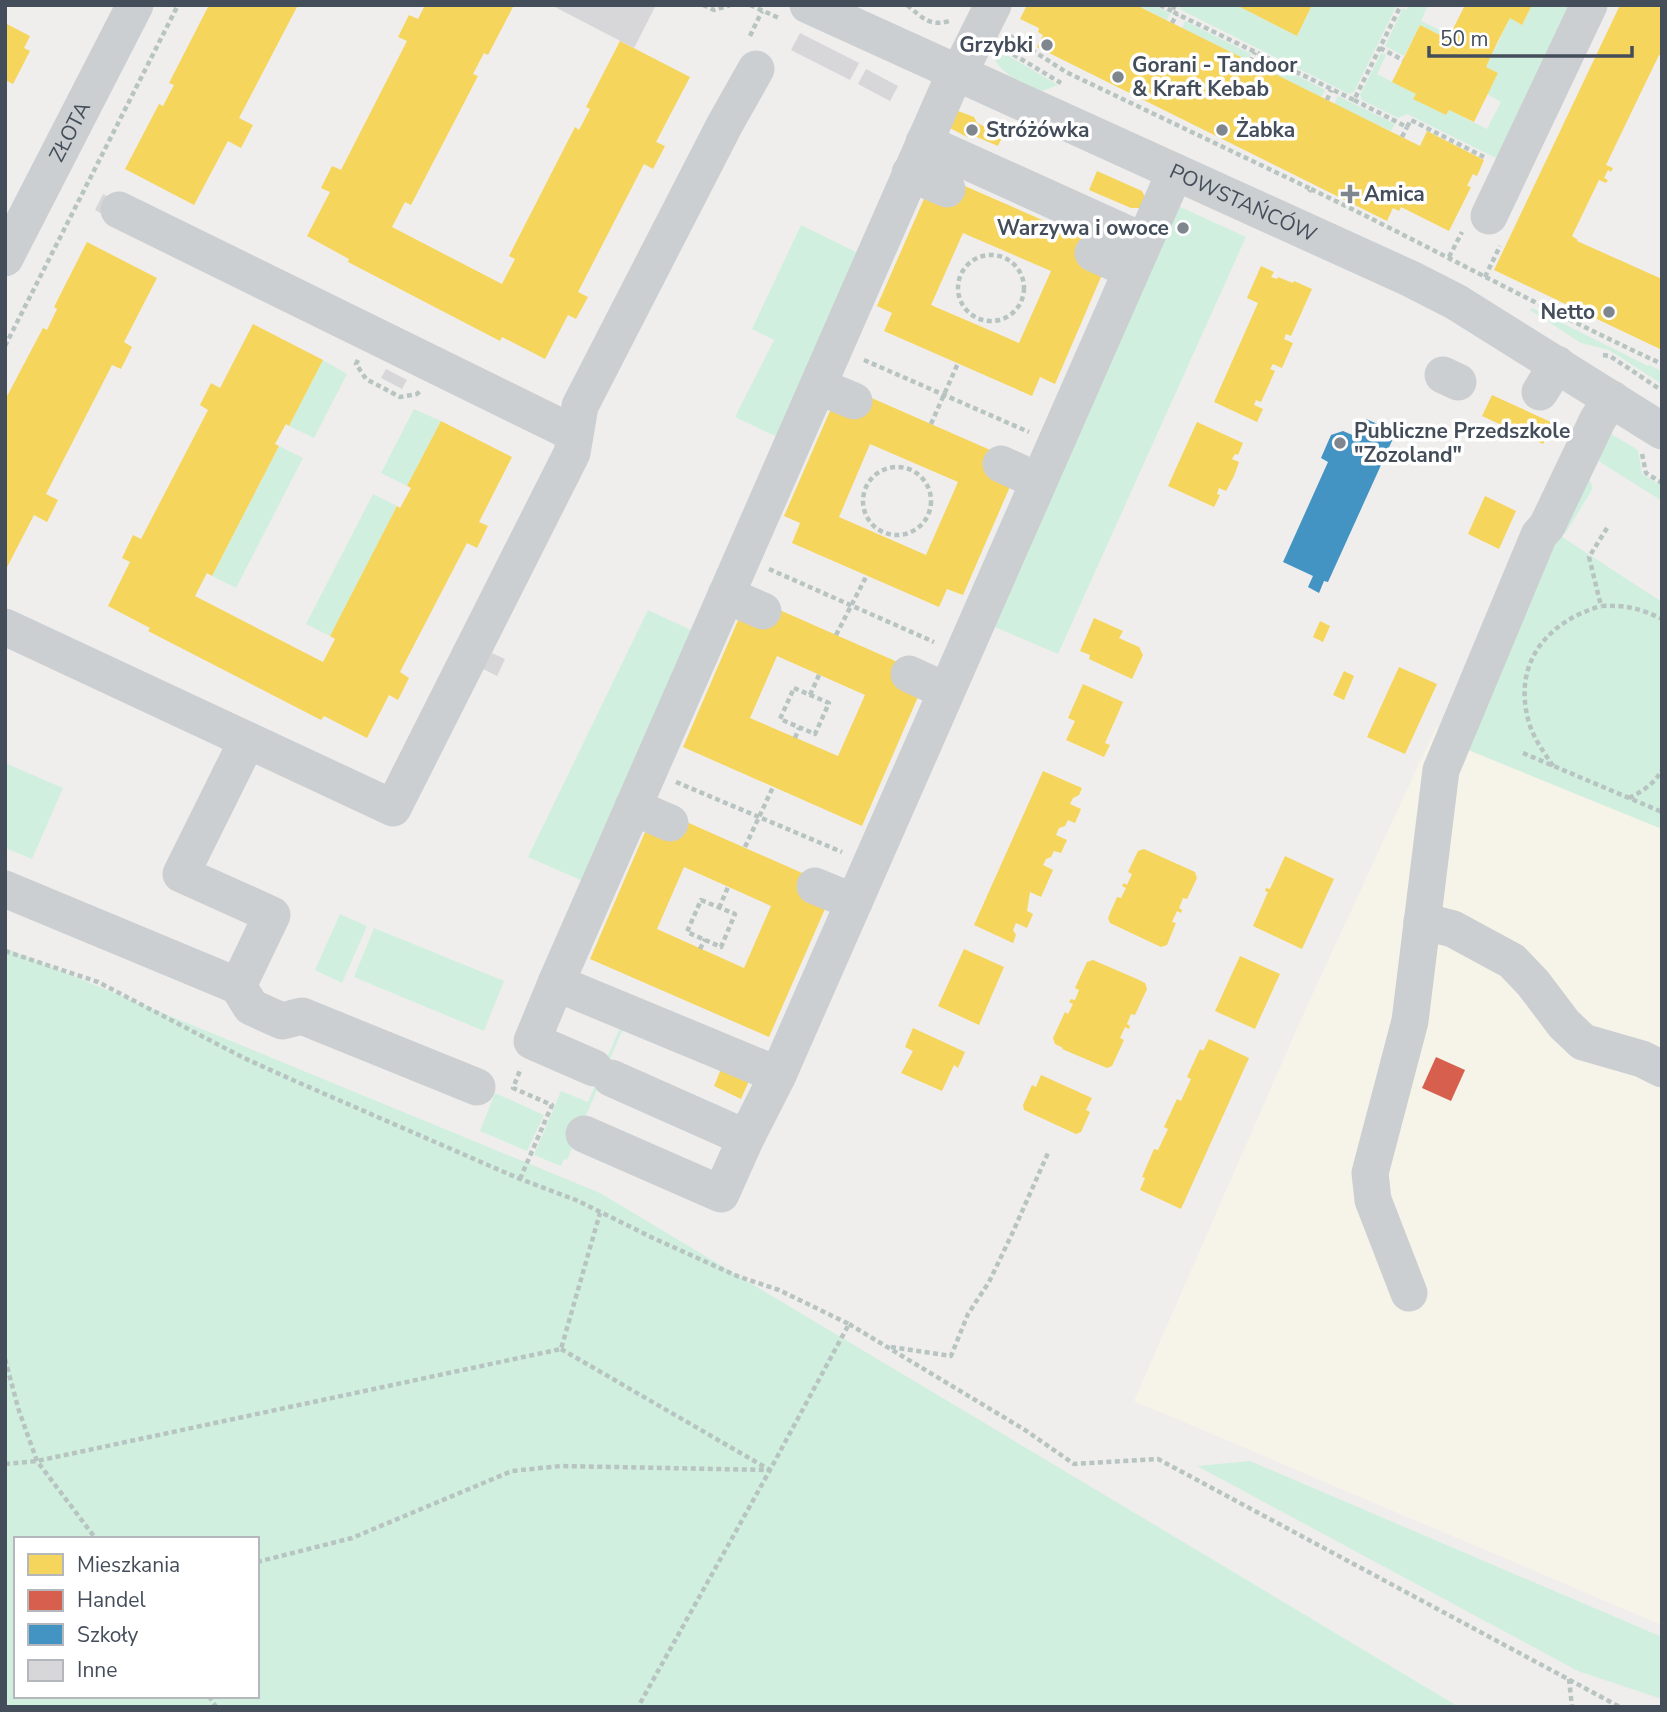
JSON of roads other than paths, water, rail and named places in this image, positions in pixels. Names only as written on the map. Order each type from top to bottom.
[{"type":"street","name":"ZŁOTA","points":[[5,258],[135,5]]},
{"type":"street","name":"POWSTAŃCÓW","points":[[808,5],[957,74],[1168,186],[1245,218],[1411,279],[1456,302],[1548,378],[1612,399],[1662,431]]},
{"type":"street","points":[[1477,220],[1589,5]]},
{"type":"street","points":[[746,1138],[532,1041],[940,106],[957,74],[999,19]]},
{"type":"street","points":[[5,627],[393,808],[572,453],[580,406],[725,124],[753,52]]},
{"type":"street","points":[[917,158],[947,189]]},
{"type":"street","points":[[917,158],[1137,255]]},
{"type":"street","points":[[584,1134],[721,1194],[778,1075],[1168,186]]},
{"type":"street","points":[[119,210],[575,435]]},
{"type":"street","points":[[1093,253],[1137,255]]},
{"type":"street","points":[[818,386],[854,401]]},
{"type":"street","points":[[1409,1293],[1373,1200],[1370,1173],[1410,1021],[1441,770],[1539,535],[1547,526],[1568,461],[1612,399]]},
{"type":"street","points":[[1001,464],[1038,481]]},
{"type":"street","points":[[726,595],[762,611]]},
{"type":"street","points":[[909,674],[946,691]]},
{"type":"street","points":[[238,986],[272,915],[181,874],[247,741]]},
{"type":"street","points":[[633,807],[670,823]]},
{"type":"street","points":[[815,886],[854,902]]},
{"type":"street","points":[[5,889],[238,986],[251,1007],[282,1021],[302,1016],[477,1087]]},
{"type":"street","points":[[1422,921],[1453,929],[1511,961],[1533,983],[1564,1024],[1583,1042],[1642,1059],[1662,1069]]},
{"type":"street","points":[[556,983],[778,1075]]},
{"type":"place","name":"Grzybki","points":[[1047,45]]},
{"type":"place","name":"Gorani - Tandoor & Kraft Kebab","points":[[1118,77]]},
{"type":"place","name":"Stróżówka","points":[[972,130]]},
{"type":"place","name":"Żabka","points":[[1222,130]]},
{"type":"place","name":"Amica","points":[[1350,194]]},
{"type":"place","name":"Warzywa i owoce","points":[[1183,228]]},
{"type":"place","name":"Netto","points":[[1609,312]]},
{"type":"place","name":"Publiczne Przedszkole \"Zozoland\"","points":[[1340,443]]}]
